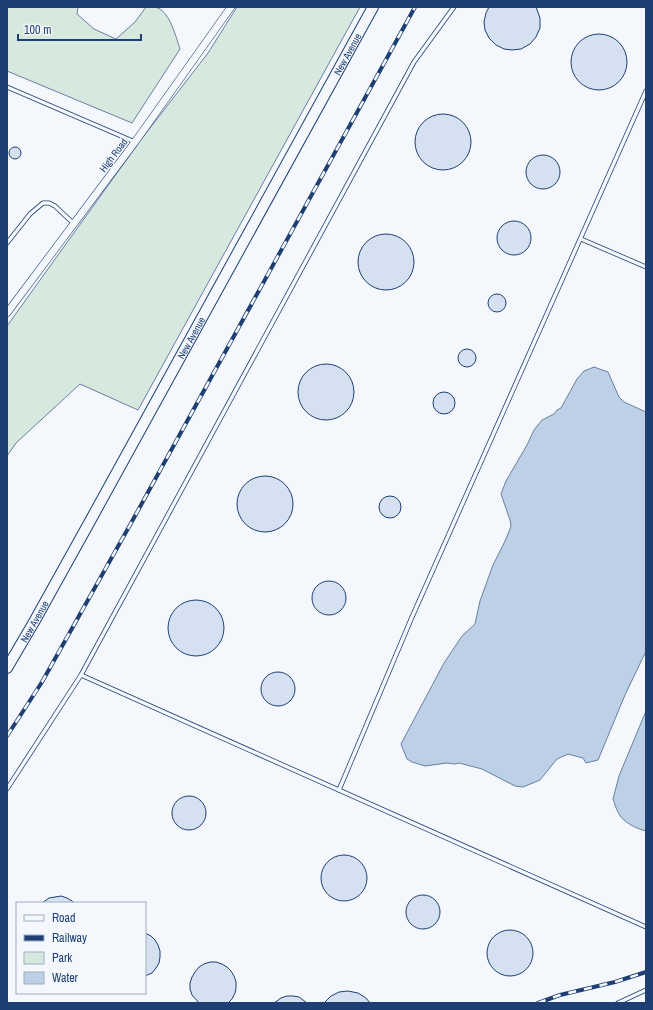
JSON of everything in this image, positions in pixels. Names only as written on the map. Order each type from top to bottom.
[{"type":"main road","name":"New Avenue","points":[[7,668],[85,530],[373,7]]},
{"type":"street","name":"High Road","points":[[7,314],[135,142],[231,7]]},
{"type":"lane","points":[[7,789],[81,675],[414,62],[454,7]]},
{"type":"lane","points":[[7,87],[135,142]]},
{"type":"lane","points":[[339,790],[412,617],[646,91]]},
{"type":"lane","points":[[7,243],[30,214],[43,203],[49,203],[55,206],[74,224]]},
{"type":"lane","points":[[581,239],[646,267]]},
{"type":"lane","points":[[81,675],[646,927]]},
{"type":"lane","points":[[618,1003],[646,990]]},
{"type":"green space","points":[[7,7],[78,7],[77,14],[94,29],[116,39],[135,22],[146,7],[155,7],[162,11],[169,20],[180,49],[132,123],[7,71]]},
{"type":"green space","points":[[237,7],[360,7],[138,410],[80,384],[16,443],[7,456],[7,326],[140,141],[208,53]]},
{"type":"water","points":[[594,367],[608,372],[619,397],[624,402],[646,412],[646,651],[625,695],[598,760],[586,763],[583,758],[568,754],[557,759],[540,780],[523,787],[515,786],[482,769],[459,763],[425,766],[412,762],[407,759],[401,744],[444,663],[462,636],[475,624],[480,601],[493,565],[511,526],[501,494],[506,481],[534,430],[542,420],[554,414],[561,408],[577,379],[584,371]]},
{"type":"water","points":[[646,711],[646,831],[628,823],[623,819],[618,812],[613,799],[619,776]]},
{"type":"building","points":[[489,7],[536,7],[540,18],[540,28],[536,37],[530,44],[521,49],[504,49],[496,45],[489,38],[485,30],[484,22]]},
{"type":"building","points":[[599,34],[610,36],[619,42],[625,51],[627,62],[625,73],[619,82],[610,88],[599,90],[588,88],[579,82],[573,73],[571,62],[573,51],[579,42],[588,36]]},
{"type":"building","points":[[443,114],[454,116],[463,122],[469,131],[471,142],[469,153],[463,162],[454,168],[443,170],[432,168],[423,162],[417,153],[415,142],[417,131],[423,122],[432,116]]},
{"type":"building","points":[[13,147],[17,147],[21,153],[17,159],[13,159],[9,155],[9,151]]},
{"type":"building","points":[[546,155],[553,157],[558,162],[560,172],[558,182],[553,187],[540,189],[533,187],[528,182],[526,169],[528,162],[533,157]]},
{"type":"building","points":[[517,221],[524,223],[529,228],[531,238],[529,248],[524,253],[511,255],[504,253],[499,248],[497,235],[499,228],[504,223]]},
{"type":"building","points":[[386,234],[397,236],[406,242],[412,251],[414,262],[412,273],[406,282],[397,288],[386,290],[375,288],[366,282],[360,273],[358,262],[360,251],[366,242],[375,236]]},
{"type":"building","points":[[493,294],[501,294],[506,299],[504,310],[501,312],[493,312],[488,307],[488,299]]},
{"type":"building","points":[[463,349],[471,349],[476,354],[474,365],[471,367],[463,367],[458,362],[458,354]]},
{"type":"building","points":[[326,364],[337,366],[346,372],[352,381],[354,392],[352,403],[346,412],[337,418],[326,420],[315,418],[306,412],[300,403],[298,392],[300,381],[306,372],[315,366]]},
{"type":"building","points":[[444,392],[452,395],[455,403],[452,411],[444,414],[436,411],[433,403],[436,395]]},
{"type":"building","points":[[265,476],[276,478],[285,484],[291,493],[293,504],[291,515],[285,524],[276,530],[265,532],[254,530],[245,524],[239,515],[237,504],[239,493],[245,484],[254,478]]},
{"type":"building","points":[[390,496],[398,499],[401,507],[398,515],[390,518],[382,515],[379,507],[382,499]]},
{"type":"building","points":[[332,581],[339,583],[344,588],[346,598],[344,608],[339,613],[326,615],[319,613],[314,608],[312,595],[314,588],[319,583]]},
{"type":"building","points":[[196,600],[207,602],[216,608],[222,617],[224,628],[222,639],[216,648],[207,654],[196,656],[185,654],[176,648],[170,639],[168,628],[170,617],[176,608],[185,602]]},
{"type":"building","points":[[281,672],[288,674],[293,679],[295,689],[293,699],[288,704],[275,706],[268,704],[263,699],[261,686],[263,679],[268,674]]},
{"type":"building","points":[[192,796],[199,798],[204,803],[206,813],[204,823],[199,828],[186,830],[179,828],[174,823],[172,810],[174,803],[179,798]]},
{"type":"building","points":[[340,855],[348,855],[357,859],[363,865],[367,878],[363,891],[357,897],[348,901],[340,901],[331,897],[325,891],[321,882],[321,874],[325,865],[331,859]]},
{"type":"building","points":[[426,895],[433,897],[438,902],[440,912],[438,922],[433,927],[420,929],[413,927],[408,922],[406,909],[408,902],[413,897]]},
{"type":"building","points":[[61,896],[73,902],[43,902],[49,898]]},
{"type":"building","points":[[506,930],[514,930],[523,934],[529,940],[533,953],[529,966],[523,972],[514,976],[506,976],[497,972],[491,966],[487,957],[487,949],[491,940],[497,934]]},
{"type":"building","points":[[146,934],[155,940],[160,951],[159,963],[152,973],[146,976]]},
{"type":"building","points":[[210,962],[222,964],[231,971],[234,976],[236,982],[235,993],[228,1003],[199,1003],[192,995],[190,983],[192,977],[199,967]]},
{"type":"building","points":[[348,991],[358,993],[366,998],[370,1003],[324,1003],[331,996],[339,992]]},
{"type":"building","points":[[287,996],[299,997],[307,1003],[274,1003]]},
{"type":"railway","points":[[7,736],[42,682],[130,525],[415,7]]},
{"type":"railway","points":[[538,1003],[560,995],[615,982],[646,972]]}]
